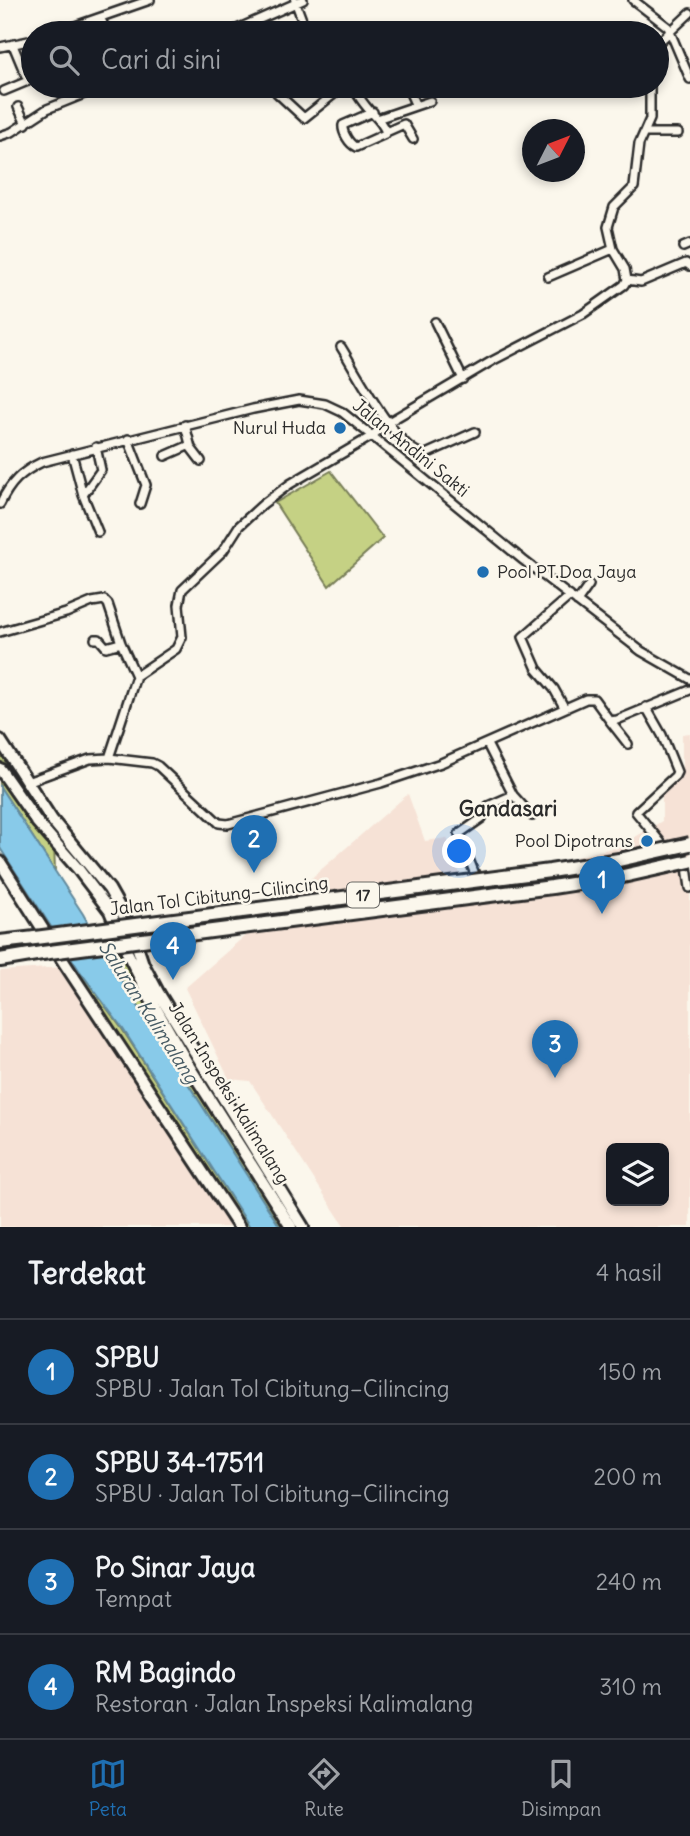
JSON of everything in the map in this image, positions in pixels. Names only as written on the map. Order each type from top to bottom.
[{"type":"highway","name":"Jalan Tol Cibitung–Cilincing","points":[[0,960],[46,943],[550,871],[690,846]]},
{"type":"highway","name":"Jalan Tol Cibitung–Cilincing","points":[[46,943],[552,887],[623,876],[689,860]]},
{"type":"highway","points":[[0,940],[46,943]]},
{"type":"main road","name":"Jalan Inspeksi Kalimalang","points":[[0,740],[58,838],[104,901],[114,935],[163,1022],[291,1227]]},
{"type":"main road","name":"Jalan Inspeksi Kalimalang","points":[[0,769],[37,822],[58,838],[109,890],[132,933],[149,977],[303,1227]]},
{"type":"main road","points":[[623,867],[690,846]]},
{"type":"main road","points":[[46,943],[689,860]]},
{"type":"main road","points":[[0,862],[46,943],[239,1227]]},
{"type":"main road","points":[[235,1139],[245,1132]]},
{"type":"street","points":[[94,21],[150,0]]},
{"type":"street","points":[[633,0],[660,21]]},
{"type":"street","points":[[250,21],[280,5],[298,1],[304,21]]},
{"type":"street","points":[[690,13],[670,33],[690,79]]},
{"type":"street","points":[[0,47],[21,43]]},
{"type":"street","points":[[13,45],[21,64]]},
{"type":"street","points":[[4,91],[21,84]]},
{"type":"street","points":[[0,136],[26,124],[47,108],[73,98]]},
{"type":"street","points":[[282,98],[304,118],[329,98]]},
{"type":"street","points":[[360,98],[380,118],[386,132]]},
{"type":"street","points":[[412,98],[415,104]]},
{"type":"street","points":[[109,758],[136,676],[176,649],[182,637],[178,606],[182,590],[223,551],[239,526],[290,484],[372,436],[387,423],[583,314],[624,285],[627,280],[625,269],[613,249],[609,219],[616,204],[632,191],[639,144],[650,119],[650,98]]},
{"type":"street","points":[[380,118],[430,101]]},
{"type":"street","points":[[18,107],[26,124]]},
{"type":"street","points":[[373,112],[343,125],[343,130],[356,147],[404,124],[413,139]]},
{"type":"street","points":[[644,133],[678,132]]},
{"type":"street","points":[[548,277],[613,249]]},
{"type":"street","points":[[627,280],[643,281],[686,263],[690,266]]},
{"type":"street","points":[[643,281],[647,289]]},
{"type":"street","points":[[435,322],[463,379]]},
{"type":"street","points":[[341,347],[387,423],[412,450],[420,455],[426,454],[475,432]]},
{"type":"street","name":"Jalan Andini Sakti","points":[[0,504],[15,480],[24,471],[42,461],[185,425],[299,401],[318,402],[332,407],[372,436],[641,651],[690,679]]},
{"type":"street","points":[[185,425],[190,444],[201,461]]},
{"type":"street","points":[[128,439],[146,485],[140,504]]},
{"type":"street","points":[[165,456],[190,444]]},
{"type":"street","points":[[83,495],[101,470],[96,447]]},
{"type":"street","points":[[72,454],[83,495],[98,532]]},
{"type":"street","points":[[577,601],[589,585]]},
{"type":"street","points":[[564,707],[554,689],[537,669],[523,637],[570,596]]},
{"type":"street","points":[[0,632],[66,613],[92,601],[104,600],[108,604],[136,676]]},
{"type":"street","points":[[95,639],[108,647],[121,643]]},
{"type":"street","points":[[610,721],[690,690]]},
{"type":"street","points":[[27,782],[76,763],[109,758],[152,763],[219,823],[228,824],[381,783],[441,763],[586,699],[594,699],[628,744]]},
{"type":"street","points":[[646,707],[662,735],[677,772],[636,812],[669,853]]},
{"type":"street","points":[[486,744],[513,795],[532,816]]},
{"type":"street","points":[[481,888],[459,834],[482,818],[488,806],[513,795]]},
{"type":"street","points":[[689,860],[690,888]]},
{"type":"shaded area","points":[[690,733],[690,1227],[345,1227],[250,1081],[229,1079],[185,988],[408,794],[425,841],[447,838],[470,902],[583,883],[576,857],[620,846],[662,821],[662,794],[682,777],[682,734]]},
{"type":"shaded area","points":[[64,967],[237,1227],[0,1227],[0,971]]},
{"type":"green space","points":[[331,471],[383,538],[329,586],[275,503]]},
{"type":"green space","points":[[0,741],[63,835],[54,842],[55,871],[0,787]]},
{"type":"green space","points":[[127,952],[235,1138],[245,1132],[303,1227],[280,1227],[106,956]]},
{"type":"green space","points":[[65,964],[79,970],[122,1029],[250,1227],[239,1227]]},
{"type":"water","points":[[0,787],[280,1227],[250,1227],[123,1029],[79,970],[0,848]]},
{"type":"place","name":"Nurul Huda","points":[[340,428]]},
{"type":"place","name":"Pool PT.Doa Jaya","points":[[483,572]]},
{"type":"place","name":"Pool Dipotrans","points":[[647,841]]},
{"type":"place","name":"SPBU 34-17511","points":[[254,873]]},
{"type":"place","name":"SPBU","points":[[602,914]]},
{"type":"place","name":"RM Bagindo","points":[[173,980]]},
{"type":"place","name":"Po Sinar Jaya","points":[[555,1078]]},
{"type":"district","name":"Gandasari","points":[[508,809]]},
{"type":"water label","name":"Saluran Kalimalang","points":[[149,1012]]}]
